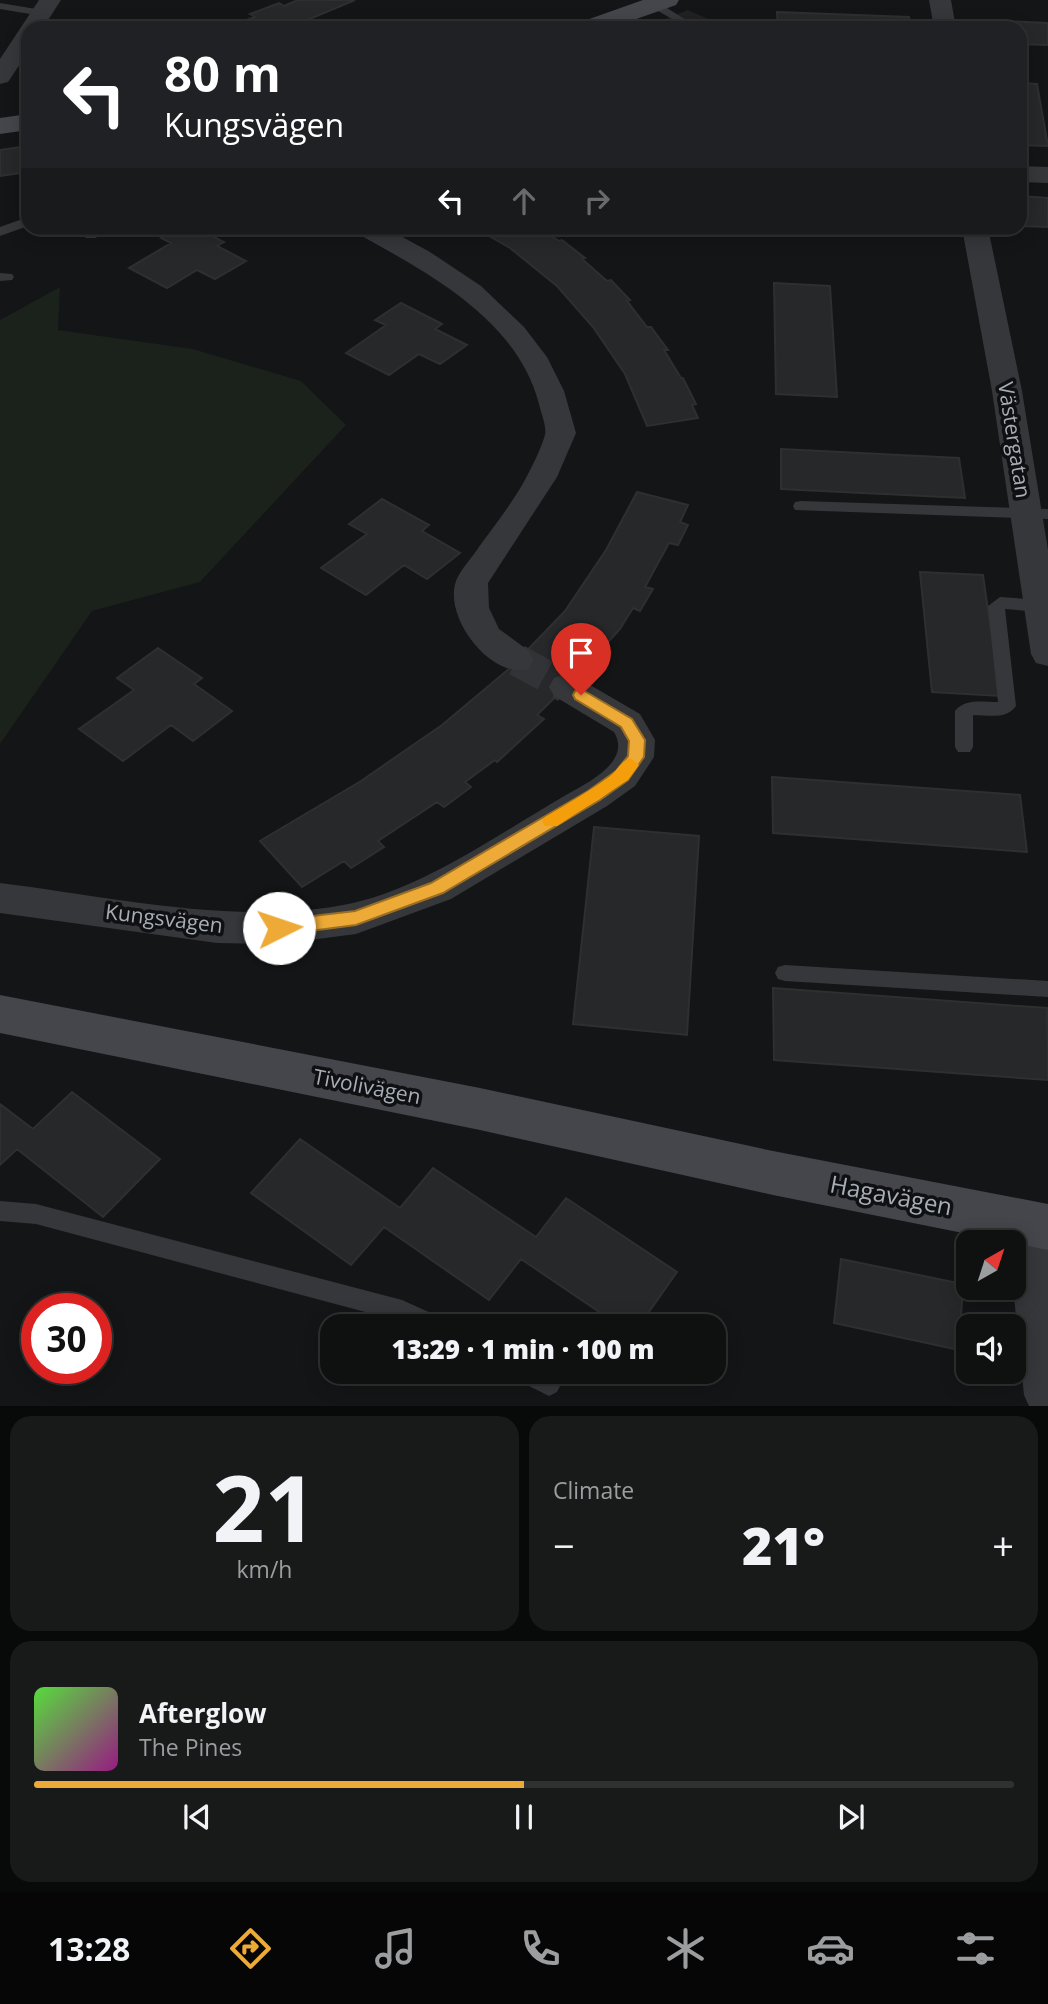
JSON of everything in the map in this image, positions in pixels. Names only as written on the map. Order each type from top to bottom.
[{"type":"street","points":[[940,0],[944,21]]},
{"type":"street","points":[[608,21],[661,3]]},
{"type":"street","points":[[1,75],[21,45]]},
{"type":"street","points":[[0,126],[21,123]]},
{"type":"street","points":[[1027,174],[1048,175]]},
{"type":"street","points":[[380,235],[440,268],[492,307],[523,343],[548,386],[561,433],[542,477],[472,582],[472,608],[486,637],[517,660]]},
{"type":"street","name":"Västergatan","points":[[976,235],[1007,391],[1037,514],[1041,606],[1048,654]]},
{"type":"street","name":"Kungsvägen","points":[[0,898],[217,927],[316,925],[368,914],[437,888],[594,796],[622,776],[636,757],[637,740],[626,723],[566,687]]},
{"type":"street","name":"Tivolivägen","points":[[0,1014],[480,1109],[734,1165]]},
{"type":"street","name":"Hagavägen","points":[[734,1165],[1039,1225]]},
{"type":"street","points":[[1039,1225],[1048,1395]]},
{"type":"lane","points":[[661,3],[684,21]]},
{"type":"lane","points":[[0,6],[41,14]]},
{"type":"lane","points":[[0,232],[21,224]]},
{"type":"lane","points":[[801,506],[1037,514]]},
{"type":"lane","points":[[964,747],[964,711],[969,708],[1003,709],[1007,706],[996,606],[1000,603],[1041,606]]},
{"type":"lane","points":[[785,972],[1048,989]]},
{"type":"lane","points":[[0,1210],[36,1214],[408,1314]]},
{"type":"shaded area","points":[[688,10],[713,21],[660,21]]},
{"type":"shaded area","points":[[60,287],[58,330],[193,349],[301,381],[346,425],[200,582],[92,611],[0,744],[0,320]]},
{"type":"building","points":[[298,0],[355,0],[305,21],[244,21],[255,17],[250,14],[279,3],[284,6]]},
{"type":"building","points":[[777,12],[909,17],[910,21],[778,21]]},
{"type":"building","points":[[1027,22],[1048,23],[1048,45],[1027,44]]},
{"type":"building","points":[[1027,83],[1037,84],[1048,146],[1027,145]]},
{"type":"building","points":[[21,147],[21,173],[0,176],[0,150]]},
{"type":"building","points":[[1027,196],[1048,198],[1048,227],[1027,226]]},
{"type":"building","points":[[167,235],[210,235],[224,242],[217,246],[246,261],[215,279],[197,270],[167,288],[129,268],[171,243],[161,238]]},
{"type":"building","points":[[487,235],[550,235],[562,240],[585,258],[582,259],[607,281],[611,280],[630,300],[627,301],[668,350],[664,350],[696,404],[692,405],[698,418],[647,426],[625,374],[593,327],[557,286],[510,248]]},
{"type":"building","points":[[774,283],[830,286],[837,397],[776,394]]},
{"type":"building","points":[[401,303],[442,324],[435,329],[467,345],[440,364],[419,354],[389,375],[346,353],[386,325],[375,320]]},
{"type":"building","points":[[781,449],[959,458],[965,498],[781,489]]},
{"type":"building","points":[[637,492],[688,505],[680,522],[688,525],[678,545],[669,543],[645,587],[653,589],[640,611],[633,608],[620,629],[599,652],[606,655],[587,676],[580,673],[537,715],[544,719],[497,762],[495,760],[465,782],[471,787],[444,807],[437,802],[378,841],[384,847],[351,868],[344,861],[302,887],[260,841],[361,781],[442,725],[510,668],[565,611],[606,550]]},
{"type":"building","points":[[382,499],[429,525],[422,531],[460,553],[427,579],[404,565],[366,595],[321,568],[367,534],[349,524]]},
{"type":"building","points":[[920,572],[983,575],[1000,696],[932,692]]},
{"type":"building","points":[[158,648],[202,678],[194,684],[232,711],[193,741],[171,725],[123,761],[79,729],[134,690],[117,678]]},
{"type":"building","points":[[772,777],[1020,795],[1027,852],[773,833]]},
{"type":"building","points":[[594,827],[699,836],[687,1035],[573,1024]]},
{"type":"building","points":[[773,988],[1047,1008],[1048,1080],[774,1060]]},
{"type":"building","points":[[72,1092],[160,1159],[103,1217],[17,1149],[0,1165],[0,1104],[33,1129]]},
{"type":"building","points":[[300,1139],[400,1208],[433,1168],[536,1237],[566,1198],[677,1272],[647,1314],[602,1314],[521,1259],[489,1300],[384,1227],[351,1265],[251,1193]]},
{"type":"building","points":[[841,1259],[956,1283],[956,1300],[962,1300],[961,1314],[956,1314],[956,1349],[834,1323]]},
{"type":"tunnel","points":[[517,660],[566,687]]},
{"type":"slow traffic","points":[[551,821],[594,796],[622,776],[630,765]]},
{"type":"route","points":[[279,928],[356,918],[437,888],[594,796],[622,776],[636,757],[637,740],[626,723],[581,695]]}]
